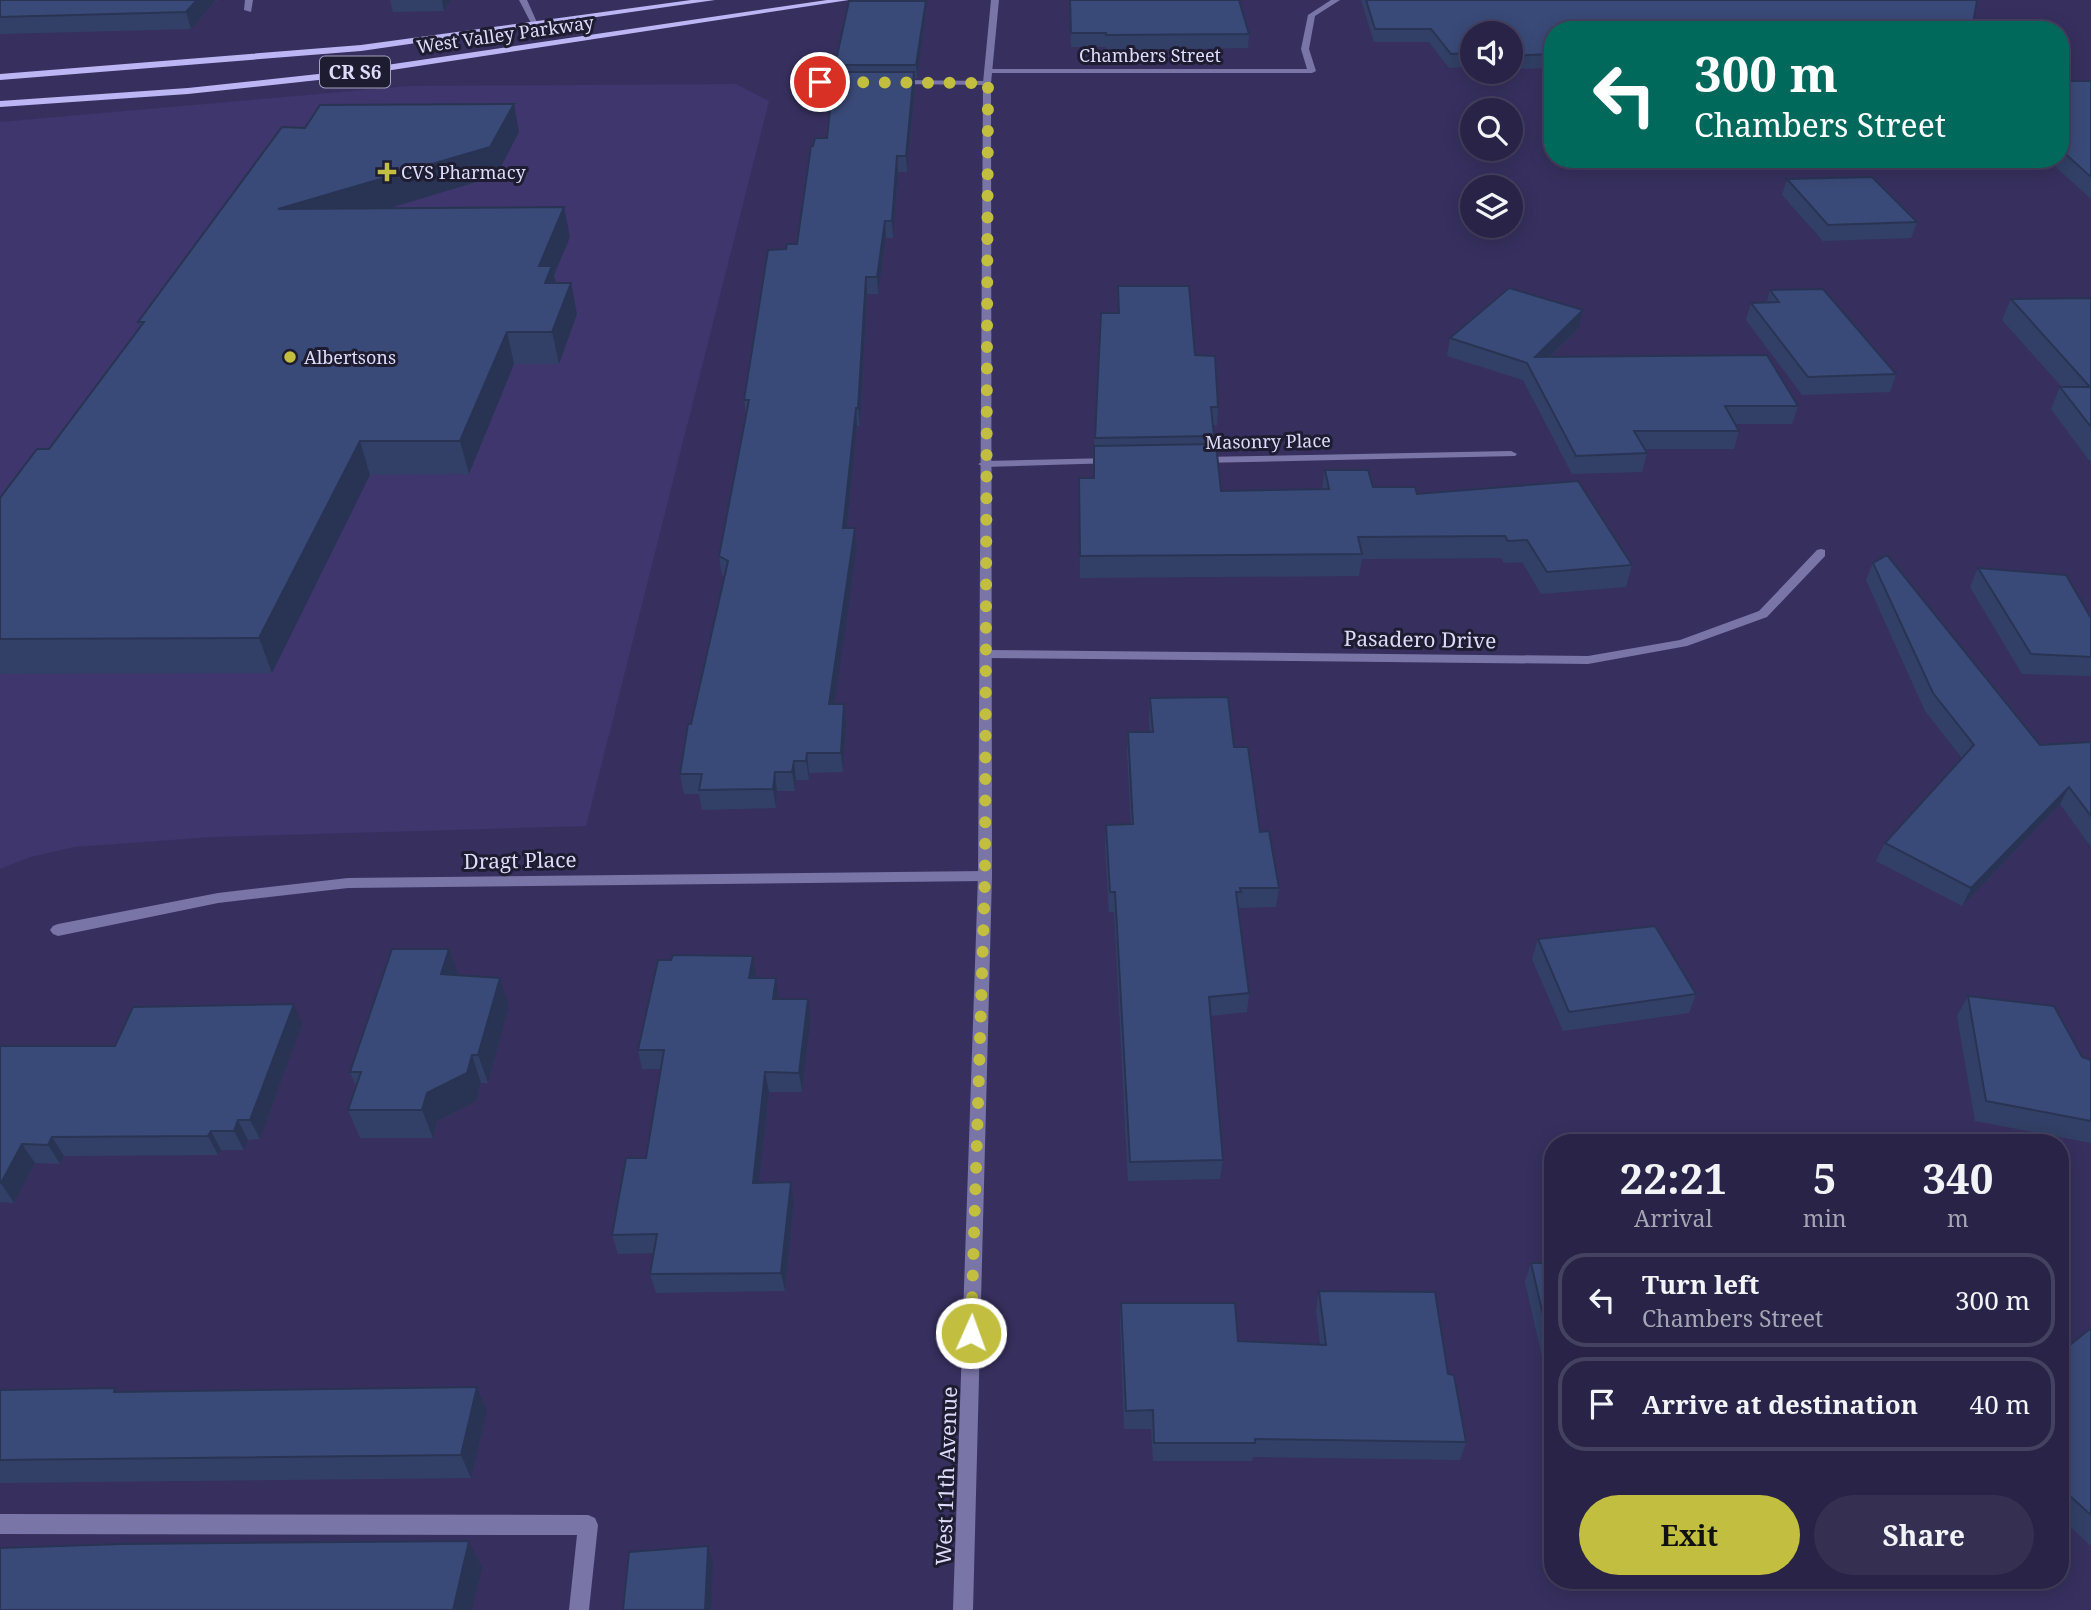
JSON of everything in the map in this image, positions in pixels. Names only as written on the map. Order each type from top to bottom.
[{"type":"main road","name":"West Valley Parkway","points":[[0,77],[361,48],[711,0]]},
{"type":"main road","name":"West Valley Parkway","points":[[0,104],[188,91],[346,74],[845,0]]},
{"type":"street","points":[[248,10],[249,0]]},
{"type":"street","points":[[523,0],[536,25]]},
{"type":"street","name":"West 11th Avenue","points":[[963,1610],[985,876],[984,464],[988,77],[995,0]]},
{"type":"street","name":"Chambers Street","points":[[890,82],[988,77],[1312,71],[1305,49],[1311,15],[1336,0]]},
{"type":"street","points":[[805,82],[862,82]]},
{"type":"street","name":"Masonry Place","points":[[1186,460],[1511,453]]},
{"type":"street","points":[[984,464],[1118,461]]},
{"type":"street","name":"Pasadero Drive","points":[[985,654],[1588,660],[1683,643],[1763,614],[1821,552]]},
{"type":"street","name":"Dragt Place","points":[[58,930],[218,898],[348,883],[985,876]]},
{"type":"street","points":[[0,1524],[588,1525],[579,1610]]},
{"type":"shaded area","points":[[736,84],[769,101],[586,826],[213,837],[74,847],[30,857],[0,869],[0,122],[409,86]]},
{"type":"building","points":[[0,0],[197,0],[186,12],[0,17]]},
{"type":"building","points":[[1070,0],[1239,0],[1249,34],[1071,33]]},
{"type":"building","points":[[1366,0],[1977,0],[1974,21],[1544,21],[1544,54],[1523,55],[1523,21],[1460,21],[1460,53],[1451,54],[1431,29],[1375,29]]},
{"type":"building","points":[[849,1],[926,1],[916,65],[835,65]]},
{"type":"building","points":[[834,72],[914,72],[906,156],[897,156],[892,221],[885,221],[877,277],[866,277],[858,408],[843,528],[855,528],[829,704],[844,704],[841,753],[807,753],[806,761],[794,761],[792,772],[775,772],[773,789],[699,790],[702,774],[680,774],[688,724],[691,724],[728,561],[719,556],[749,400],[744,400],[768,250],[786,249],[787,244],[797,244],[811,146],[815,138],[827,138]]},
{"type":"building","points":[[2069,81],[2091,81],[2091,177],[2069,157]]},
{"type":"building","points":[[514,104],[490,147],[278,209],[564,207],[539,266],[552,266],[545,283],[571,283],[552,332],[507,332],[460,441],[360,441],[259,638],[0,639],[0,498],[37,449],[49,449],[144,322],[138,322],[282,127],[305,128],[320,105]]},
{"type":"building","points":[[1872,177],[1917,222],[1828,225],[1787,179]]},
{"type":"building","points":[[1118,286],[1189,286],[1195,355],[1215,356],[1218,407],[1211,407],[1214,436],[1095,438],[1101,313],[1119,313]]},
{"type":"building","points":[[1509,288],[1583,310],[1535,357],[1767,355],[1798,406],[1725,406],[1739,431],[1634,431],[1647,453],[1576,456],[1527,363],[1450,338]]},
{"type":"building","points":[[1823,289],[1896,374],[1808,377],[1751,303],[1779,302],[1770,290]]},
{"type":"building","points":[[2091,298],[2091,427],[2060,387],[2090,387],[2011,299]]},
{"type":"building","points":[[1216,444],[1221,491],[1329,489],[1325,470],[1368,470],[1373,487],[1415,487],[1417,494],[1578,481],[1632,565],[1547,572],[1527,540],[1508,541],[1505,536],[1358,537],[1362,554],[1080,556],[1079,478],[1094,478],[1094,446]]},
{"type":"building","points":[[1887,555],[2040,745],[2091,742],[2091,816],[2069,787],[1971,888],[1885,843],[1974,745],[1933,693],[1873,563]]},
{"type":"building","points":[[1978,568],[2066,575],[2091,618],[2091,657],[2031,654]]},
{"type":"building","points":[[1228,697],[1234,747],[1248,747],[1260,832],[1269,831],[1279,888],[1240,888],[1241,892],[1236,892],[1249,993],[1209,997],[1223,1160],[1130,1162],[1115,892],[1110,892],[1106,825],[1133,824],[1128,732],[1153,732],[1150,698]]},
{"type":"building","points":[[1655,926],[1696,994],[1569,1012],[1538,939]]},
{"type":"building","points":[[392,949],[449,949],[441,974],[500,978],[478,1055],[472,1055],[467,1073],[427,1093],[422,1110],[348,1110],[361,1072],[350,1072]]},
{"type":"building","points":[[673,955],[753,956],[749,978],[776,978],[773,999],[808,999],[799,1073],[765,1072],[753,1183],[791,1182],[781,1273],[650,1274],[657,1234],[612,1235],[626,1158],[646,1158],[664,1050],[638,1050],[658,960],[671,960]]},
{"type":"building","points":[[1968,996],[2054,1006],[2082,1057],[2091,1060],[2091,1121],[1986,1101]]},
{"type":"building","points":[[294,1004],[250,1120],[238,1120],[234,1131],[211,1131],[208,1136],[52,1137],[48,1145],[22,1144],[0,1183],[0,1046],[115,1046],[133,1007]]},
{"type":"building","points":[[1531,1263],[1544,1263],[1544,1319]]},
{"type":"building","points":[[1319,1291],[1435,1292],[1448,1374],[1454,1375],[1466,1442],[1255,1439],[1255,1443],[1154,1443],[1153,1410],[1126,1411],[1121,1303],[1235,1303],[1238,1341],[1326,1345]]},
{"type":"building","points":[[2091,1328],[2091,1515],[2069,1495],[2069,1346]]},
{"type":"building","points":[[477,1387],[461,1455],[0,1460],[0,1390],[115,1388],[114,1392]]},
{"type":"building","points":[[469,1541],[453,1610],[0,1610],[0,1548],[121,1544]]},
{"type":"building","points":[[708,1546],[705,1610],[623,1610],[629,1552]]},
{"type":"place","name":"CVS Pharmacy","points":[[387,172]]},
{"type":"place","name":"Albertsons","points":[[290,357]]},
{"type":"route","points":[[820,82],[988,83],[984,464],[985,876],[971,1333]]}]
